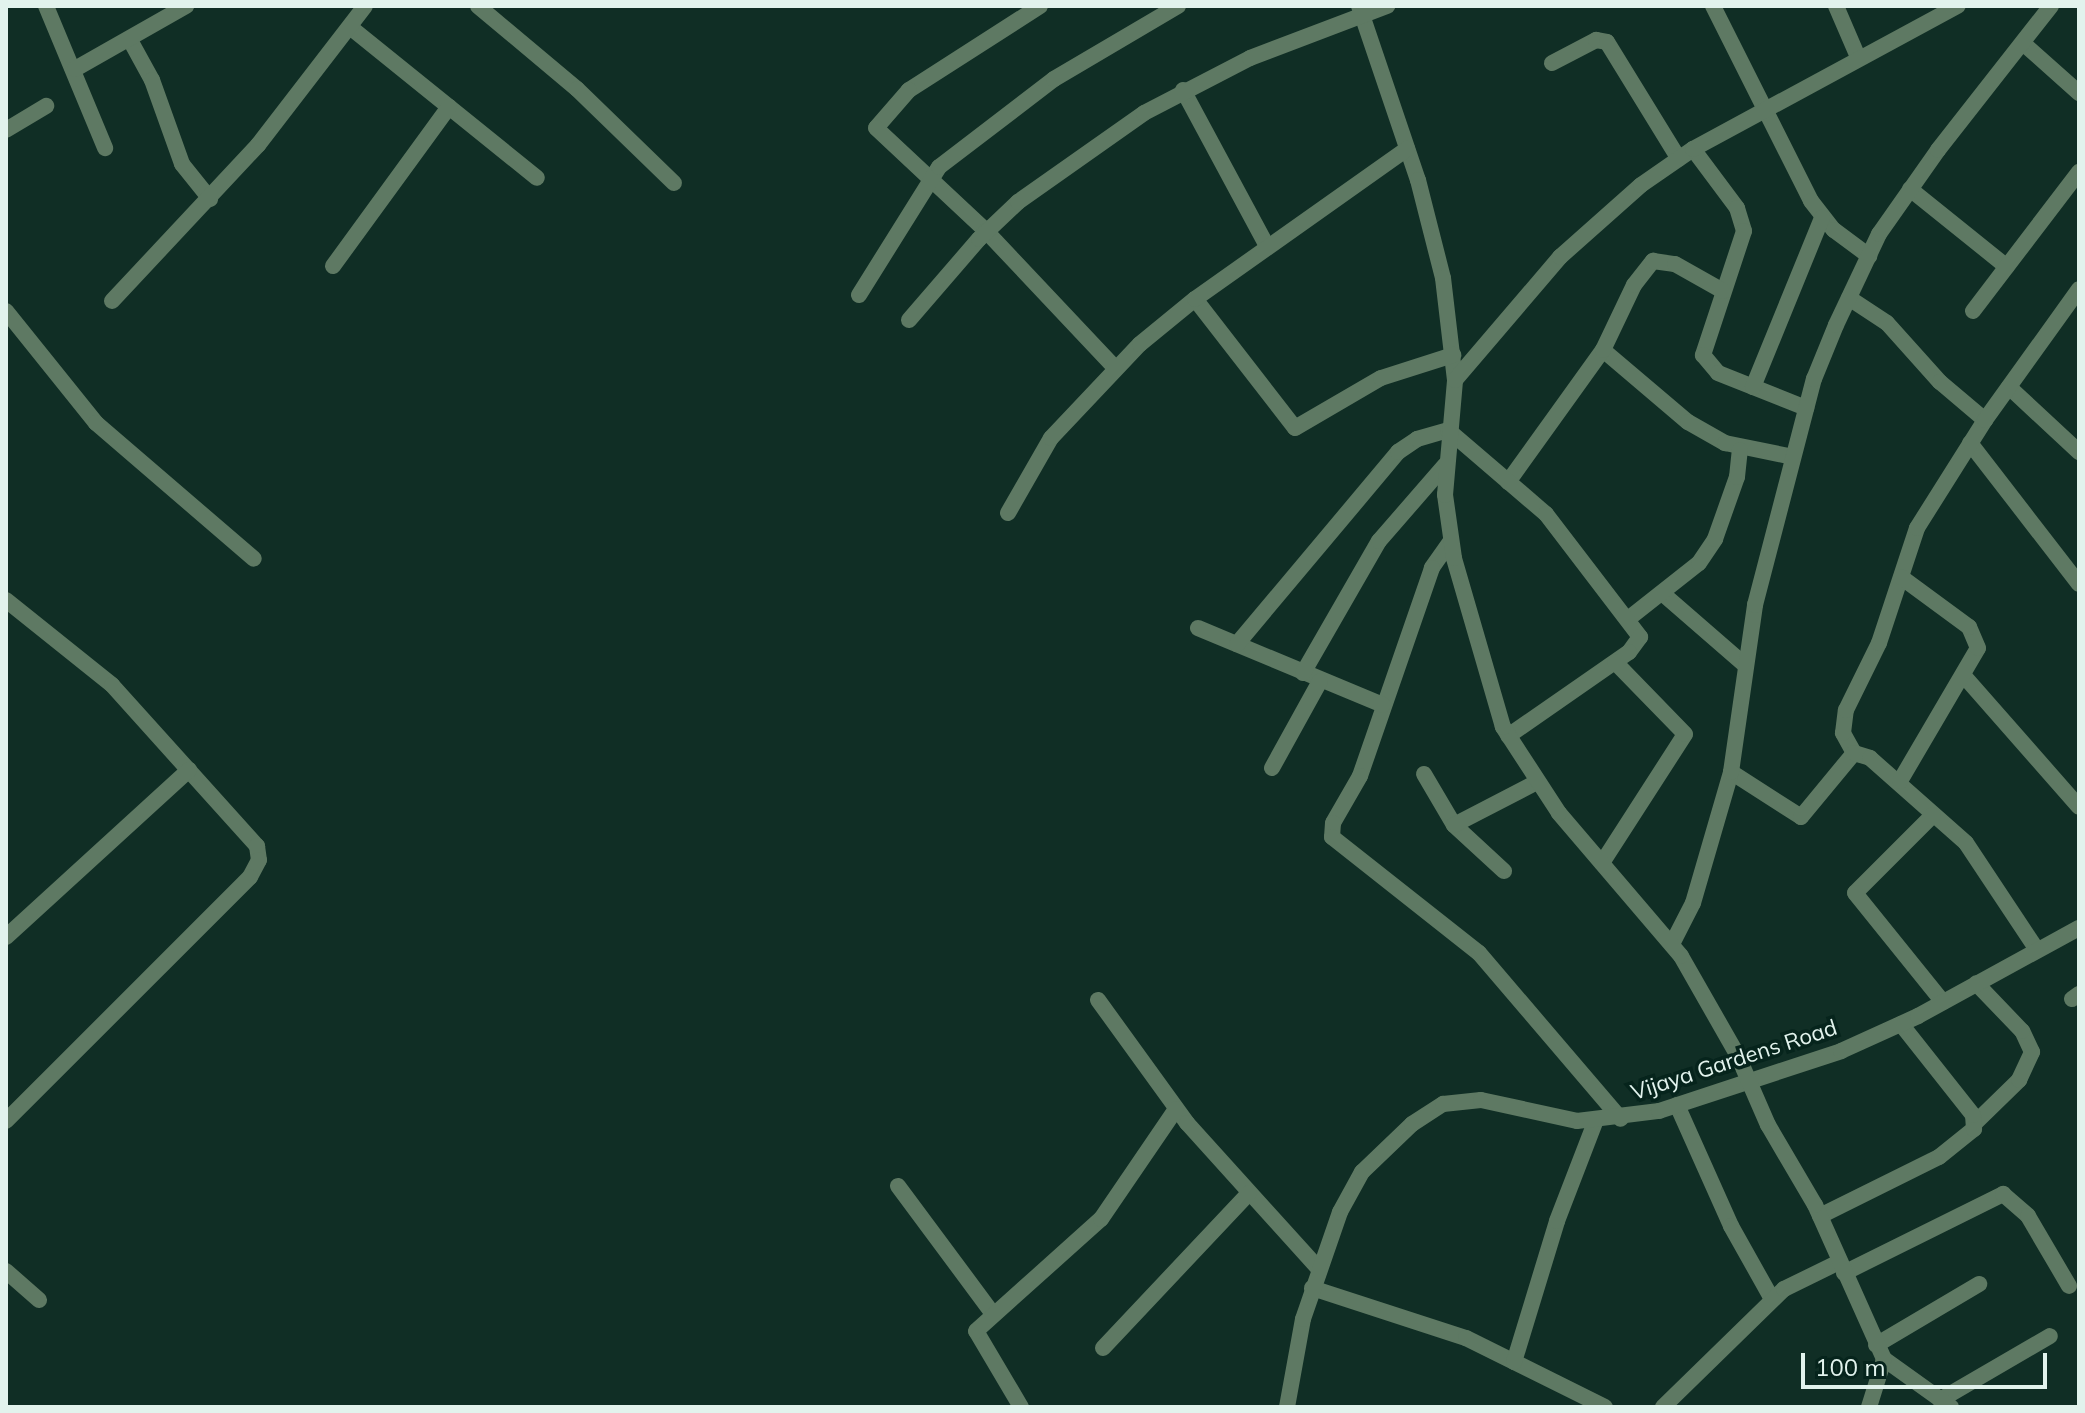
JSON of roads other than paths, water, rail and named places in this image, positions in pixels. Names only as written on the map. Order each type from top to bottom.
[{"type":"street","points":[[46,6],[75,69],[105,148]]},
{"type":"street","points":[[75,69],[186,6]]},
{"type":"street","points":[[112,301],[210,199],[365,6]]},
{"type":"street","points":[[478,6],[577,89],[674,183]]},
{"type":"street","points":[[1040,6],[909,90],[881,118],[878,136],[986,231],[1115,368]]},
{"type":"street","points":[[909,320],[986,231],[1018,202],[1183,90],[1360,10],[1387,6]]},
{"type":"street","points":[[1713,6],[1822,218],[1869,256]]},
{"type":"street","points":[[1836,6],[1858,57]]},
{"type":"street","points":[[1455,380],[1560,257],[1679,159],[1764,106],[1958,6]]},
{"type":"street","points":[[1673,942],[1693,903],[1731,772],[1755,605],[1806,408],[1849,298],[1869,256],[1910,189],[2051,6]]},
{"type":"street","points":[[859,295],[928,180],[969,140],[1054,79],[1167,9]]},
{"type":"street","points":[[1360,10],[1407,149],[1443,278],[1455,380],[1445,465],[1450,542],[1492,699],[1508,736],[1537,782],[1602,863],[1673,942],[1750,1082],[1768,1125],[1820,1216],[1880,1352],[1946,1404],[2050,1336]]},
{"type":"street","points":[[350,27],[537,178]]},
{"type":"street","points":[[130,40],[152,80],[182,164],[210,199]]},
{"type":"street","points":[[1552,63],[1596,40],[1607,42],[1679,159]]},
{"type":"street","points":[[2024,44],[2079,93]]},
{"type":"street","points":[[1183,90],[1267,246]]},
{"type":"street","points":[[6,130],[46,106]]},
{"type":"street","points":[[333,266],[449,107]]},
{"type":"street","points":[[1008,513],[1051,438],[1115,368],[1195,299],[1407,149]]},
{"type":"street","points":[[1693,149],[1744,220],[1703,355],[1718,373],[1806,408]]},
{"type":"street","points":[[1973,311],[2079,172]]},
{"type":"street","points":[[1910,189],[2007,267]]},
{"type":"street","points":[[1753,387],[1822,218]]},
{"type":"street","points":[[1508,482],[1603,350],[1634,285],[1653,261],[1675,264],[1723,291]]},
{"type":"street","points":[[2037,950],[1966,843],[1900,781],[1870,758],[1854,753],[1843,733],[1846,710],[1879,643],[1917,528],[1985,420],[2079,289]]},
{"type":"street","points":[[1849,298],[1887,323],[1940,382],[1985,420]]},
{"type":"street","points":[[1195,299],[1295,428],[1381,378],[1453,355]]},
{"type":"street","points":[[6,311],[96,423],[254,559]]},
{"type":"street","points":[[1603,350],[1688,422],[1740,450],[1793,457]]},
{"type":"street","points":[[2009,387],[2079,452]]},
{"type":"street","points":[[1448,430],[1546,514],[1640,637],[1638,645],[1508,736]]},
{"type":"street","points":[[1237,644],[1398,452],[1417,439],[1448,430]]},
{"type":"street","points":[[1970,443],[2079,584]]},
{"type":"street","points":[[1628,619],[1699,563],[1715,539],[1737,477],[1740,450]]},
{"type":"street","points":[[1303,673],[1379,541],[1445,465]]},
{"type":"street","points":[[1450,542],[1432,568],[1360,776],[1330,829],[1332,837],[1479,953],[1621,1119]]},
{"type":"street","points":[[1900,781],[1978,648],[1977,637],[1901,577]]},
{"type":"street","points":[[1662,593],[1746,666]]},
{"type":"street","points":[[6,600],[112,685],[257,846],[259,860],[250,877],[6,1121]]},
{"type":"street","points":[[1198,628],[1383,705]]},
{"type":"street","points":[[1602,863],[1685,734],[1615,662]]},
{"type":"street","points":[[1964,676],[2079,807]]},
{"type":"street","points":[[1272,768],[1320,681]]},
{"type":"street","points":[[1731,772],[1801,817],[1854,753]]},
{"type":"street","points":[[6,937],[189,770]]},
{"type":"street","points":[[1424,774],[1454,825],[1504,871]]},
{"type":"street","points":[[1454,825],[1537,782]]},
{"type":"street","points":[[1933,815],[1855,893],[1943,1002]]},
{"type":"street","name":"Vijaya Gardens Road","points":[[1287,1407],[1318,1268],[1362,1172],[1412,1124],[1443,1104],[1481,1100],[1529,1113],[1596,1120],[1621,1119],[1677,1105],[1750,1082],[1901,1024],[2079,928]]},
{"type":"street","points":[[1820,1216],[1939,1157],[1968,1138],[1975,1123],[2019,1080],[2032,1052],[2022,1031],[1976,983]]},
{"type":"street","points":[[1098,1000],[1176,1109],[1318,1268]]},
{"type":"street","points":[[1901,1024],[1975,1123]]},
{"type":"street","points":[[1677,1105],[1731,1226],[1772,1299]]},
{"type":"street","points":[[1021,1407],[976,1336],[993,1314],[1101,1219],[1176,1109]]},
{"type":"street","points":[[1514,1362],[1552,1235],[1596,1120]]},
{"type":"street","points":[[898,1186],[993,1314]]},
{"type":"street","points":[[1103,1348],[1249,1193]]},
{"type":"street","points":[[1663,1407],[1772,1299],[1803,1276],[1842,1267],[2003,1194],[2028,1216],[2069,1286]]},
{"type":"street","points":[[6,1271],[39,1300]]},
{"type":"street","points":[[1869,1407],[1880,1352],[1979,1284]]},
{"type":"street","points":[[1312,1288],[1426,1323],[1605,1407]]}]
